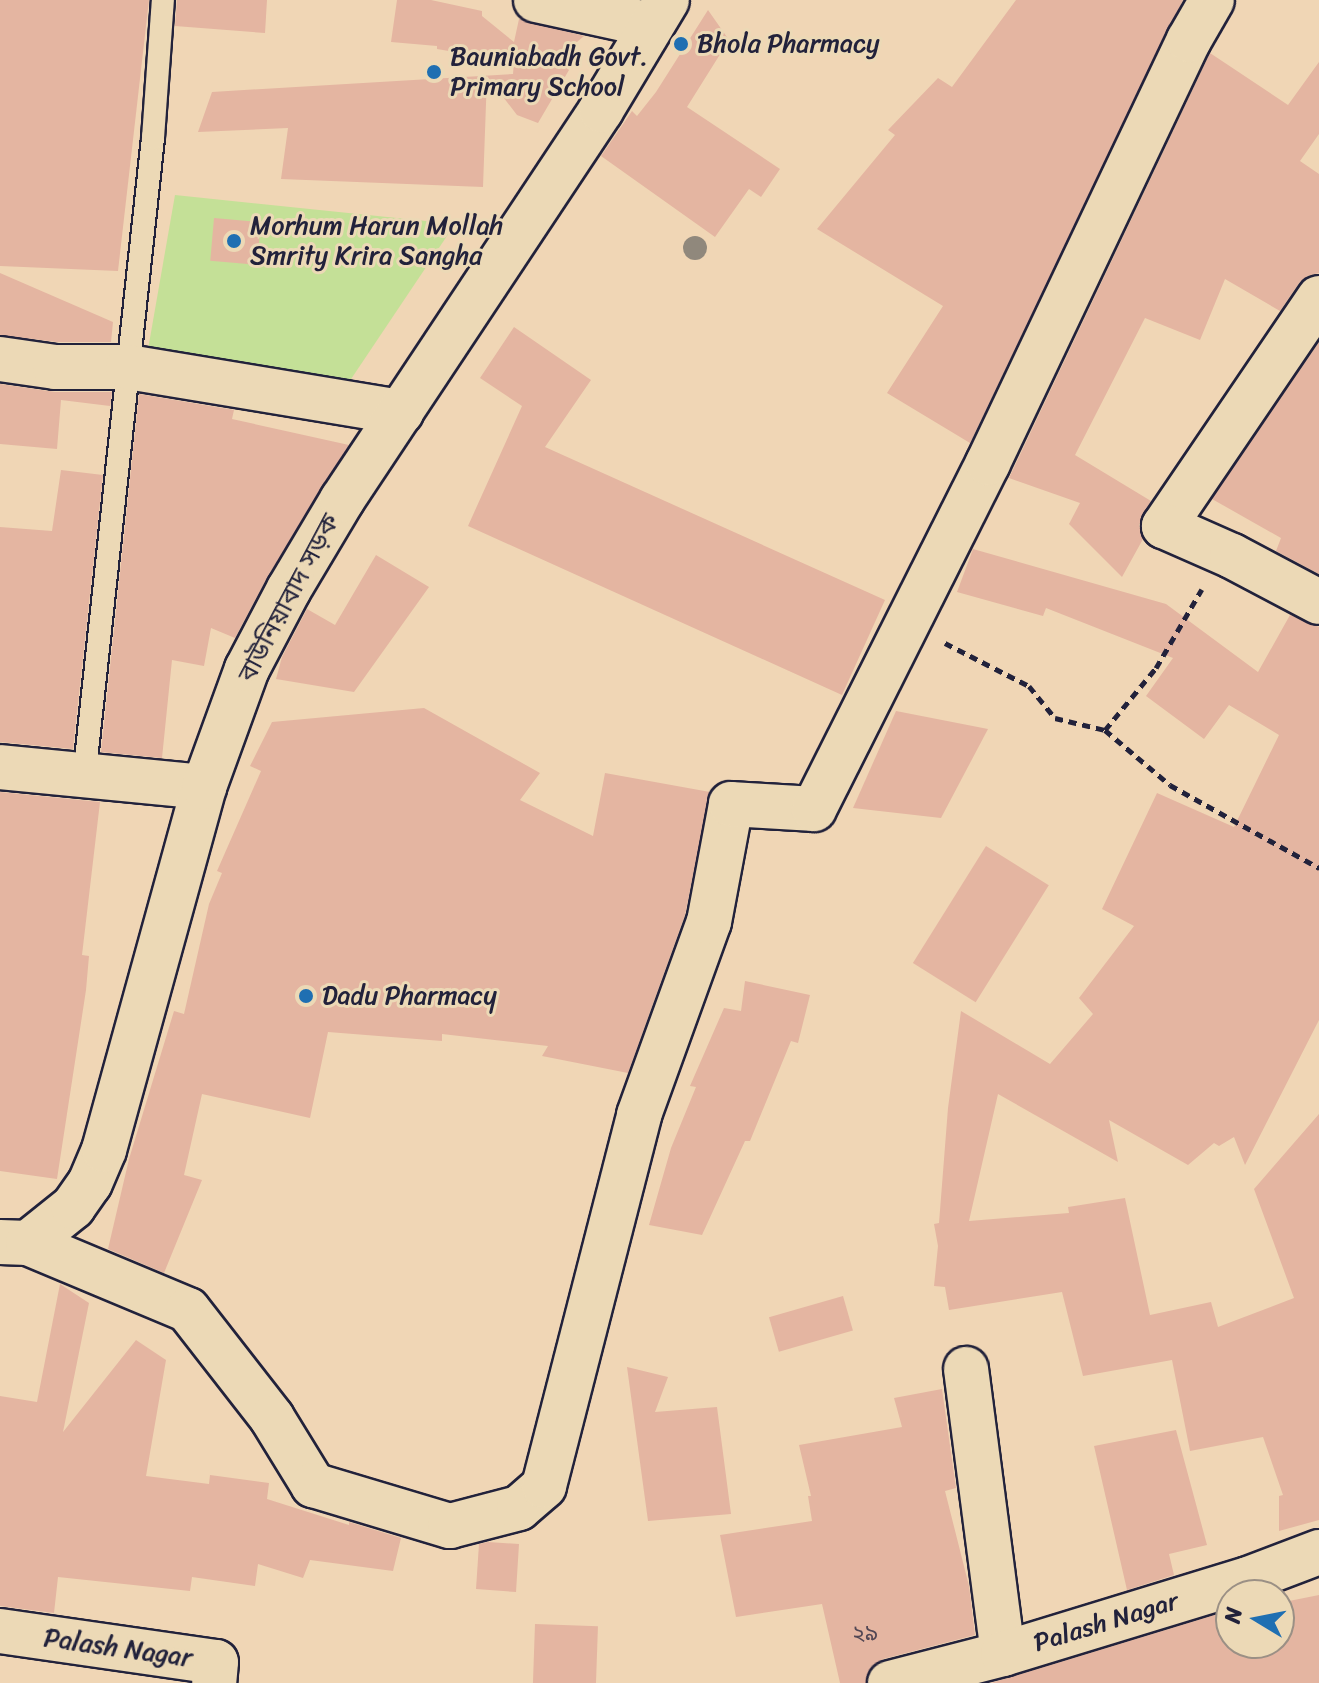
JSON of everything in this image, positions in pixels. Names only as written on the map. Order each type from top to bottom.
[{"type":"street","points":[[536,0],[659,12]]},
{"type":"street","points":[[14,1242],[188,1310],[272,1418],[313,1485],[450,1526],[519,1508],[544,1486],[639,1115],[709,922],[731,804],[814,809],[909,624],[1189,40],[1212,0]]},
{"type":"street","name":"বাউনিয়াবাদ সড়ক","points":[[14,1242],[73,1207],[90,1183],[104,1150],[204,787],[254,655],[342,500],[601,110],[659,12]]},
{"type":"street","points":[[1319,298],[1164,526],[1232,556],[1319,602]]},
{"type":"street","points":[[0,359],[55,367],[128,367],[401,412]]},
{"type":"street","points":[[0,767],[84,778],[204,787]]},
{"type":"street","points":[[966,1369],[1003,1654]]},
{"type":"street","name":"Palash Nagar","points":[[890,1683],[1003,1654],[1248,1579],[1319,1552]]},
{"type":"street","name":"Palash Nagar","points":[[0,1631],[216,1662],[214,1683]]},
{"type":"lane","points":[[84,778],[162,40],[163,0]]},
{"type":"path","points":[[1105,730],[1156,668],[1199,594],[1232,556]]},
{"type":"path","points":[[909,624],[1029,686],[1055,718],[1105,730],[1170,785],[1319,868]]},
{"type":"green space","points":[[175,195],[455,224],[337,400],[146,361]]},
{"type":"building","points":[[0,0],[149,0],[118,271],[0,266]]},
{"type":"building","points":[[177,0],[267,0],[265,33],[175,26]]},
{"type":"building","points":[[397,0],[431,0],[482,11],[482,16],[514,42],[519,19],[584,36],[557,59],[569,70],[538,123],[517,115],[487,76],[483,187],[281,179],[288,128],[198,132],[212,92],[513,74],[514,62],[437,49],[437,46],[391,42]]},
{"type":"building","points":[[1016,0],[1183,0],[970,443],[887,393],[943,306],[817,229],[895,135],[888,130],[938,78],[952,87]]},
{"type":"building","points":[[708,10],[729,40],[687,107],[780,169],[761,197],[749,189],[715,237],[601,156],[632,111],[637,116],[656,92]]},
{"type":"building","points":[[1210,53],[1288,105],[1319,62],[1319,134],[1300,161],[1319,174],[1319,273],[1307,276],[1299,283],[1280,311],[1225,279],[1200,340],[1145,318],[1075,455],[1151,501],[1139,525],[1143,539],[1122,577],[1069,524],[1080,503],[1009,478]]},
{"type":"building","name":"Morhum Harun Mollah Smrity Krira Sangha","points":[[214,218],[261,222],[257,265],[210,261]]},
{"type":"building","points":[[0,273],[113,322],[111,342],[57,342],[0,335]]},
{"type":"building","points":[[514,327],[591,380],[545,447],[885,600],[842,695],[468,526],[522,406],[480,378]]},
{"type":"building","points":[[1319,342],[1319,574],[1276,551],[1281,538],[1212,499]]},
{"type":"building","points":[[0,384],[55,392],[112,392],[110,406],[61,400],[57,449],[0,444]]},
{"type":"building","points":[[139,394],[234,410],[232,419],[349,445],[268,576],[235,638],[211,628],[204,666],[172,660],[162,758],[101,752]]},
{"type":"building","points":[[61,470],[103,475],[73,749],[0,742],[0,527],[52,531]]},
{"type":"building","points":[[973,549],[1166,604],[1258,672],[1290,615],[1319,627],[1319,1020],[1245,1165],[1234,1137],[1219,1146],[1214,1143],[1188,1165],[1109,1120],[1118,1162],[998,1094],[969,1221],[1069,1213],[1068,1207],[1125,1198],[1150,1315],[1211,1302],[1218,1327],[1294,1298],[1254,1189],[1319,1114],[1319,1520],[1279,1531],[1279,1496],[1283,1495],[1263,1437],[1190,1451],[1172,1360],[1083,1376],[1062,1292],[949,1310],[945,1287],[934,1286],[938,1246],[934,1224],[939,1223],[948,1108],[961,1011],[1050,1064],[1093,1014],[1079,998],[1134,926],[1102,909],[1157,793],[1234,827],[1279,735],[1229,705],[1204,739],[1146,696],[1173,658],[1046,608],[1043,616],[957,592]]},
{"type":"building","points":[[376,555],[429,587],[354,692],[276,679],[282,657],[307,609],[335,625]]},
{"type":"building","points":[[424,708],[540,773],[520,800],[593,836],[605,773],[710,792],[685,915],[628,1073],[542,1056],[548,1046],[442,1034],[442,1041],[328,1032],[310,1118],[202,1094],[184,1175],[202,1180],[164,1273],[108,1249],[129,1159],[174,1011],[184,1014],[209,904],[222,873],[217,871],[261,771],[250,766],[272,722]]},
{"type":"building","points":[[896,711],[988,729],[941,818],[853,808]]},
{"type":"building","points":[[0,792],[100,802],[82,955],[89,956],[86,990],[57,1179],[0,1171]]},
{"type":"building","points":[[986,846],[1049,885],[976,1002],[913,963]]},
{"type":"building","points":[[745,981],[810,995],[798,1043],[791,1041],[750,1141],[745,1141],[702,1235],[649,1225],[671,1148],[696,1087],[690,1086],[724,1008],[741,1011]]},
{"type":"building","points":[[60,1284],[89,1303],[63,1432],[136,1340],[166,1360],[146,1476],[209,1484],[210,1475],[269,1483],[267,1499],[401,1538],[393,1571],[310,1560],[303,1578],[258,1564],[255,1586],[192,1577],[190,1591],[58,1577],[54,1613],[0,1606],[0,1396],[37,1402]]},
{"type":"building","points":[[843,1296],[853,1331],[779,1352],[769,1317]]},
{"type":"building","points":[[627,1367],[668,1377],[655,1412],[717,1407],[731,1514],[648,1521]]},
{"type":"building","points":[[942,1389],[956,1488],[945,1491],[969,1586],[975,1635],[883,1659],[872,1666],[866,1683],[840,1683],[822,1604],[736,1617],[720,1535],[812,1521],[808,1496],[811,1496],[799,1445],[902,1427],[894,1398]]},
{"type":"building","points":[[1176,1430],[1207,1545],[1169,1554],[1174,1575],[1127,1590],[1094,1446]]},
{"type":"building","points":[[479,1544],[519,1544],[516,1592],[476,1589]]},
{"type":"building","points":[[1319,1595],[1319,1683],[991,1683],[1215,1615],[1215,1659],[1295,1659],[1295,1600]]},
{"type":"building","points":[[535,1624],[598,1626],[596,1683],[533,1683]]},
{"type":"place","name":"Bhola Pharmacy","points":[[681,44]]},
{"type":"place","name":"Bauniabadh Govt. Primary School","points":[[434,72]]},
{"type":"place","name":"Morhum Harun Mollah Smrity Krira Sangha","points":[[234,241]]},
{"type":"place","name":"Dadu Pharmacy","points":[[306,996]]}]
